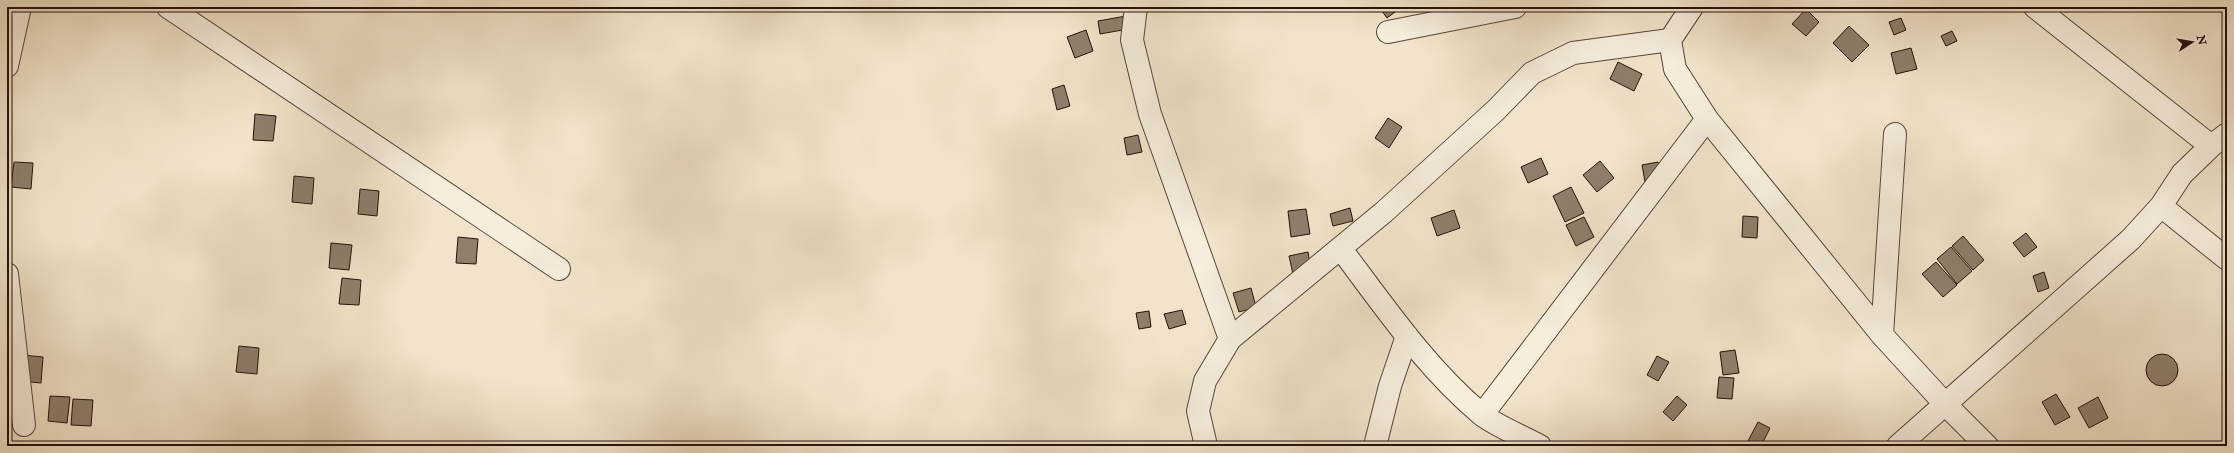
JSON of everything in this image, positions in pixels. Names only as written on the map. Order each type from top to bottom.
[{"type":"street","points":[[7,66],[20,7]]},
{"type":"street","points":[[168,7],[559,269]]},
{"type":"street","points":[[1136,7],[1132,40],[1150,114],[1230,339]]},
{"type":"street","points":[[1388,32],[1515,7]]},
{"type":"street","points":[[1692,7],[1670,40],[1675,69],[1706,120],[1882,335],[1946,406],[1986,446]]},
{"type":"street","points":[[1898,446],[1946,406],[2131,239],[2161,206],[2182,174],[2219,140],[2035,7]]},
{"type":"street","points":[[1206,446],[1198,411],[1205,381],[1230,339],[1384,212],[1490,115],[1532,73],[1573,53],[1670,40]]},
{"type":"street","points":[[1482,415],[1706,120]]},
{"type":"street","points":[[1882,335],[1895,134]]},
{"type":"street","points":[[2161,206],[2227,259]]},
{"type":"street","points":[[1341,249],[1407,336],[1439,373],[1482,415],[1540,446]]},
{"type":"street","points":[[7,274],[24,425]]},
{"type":"street","points":[[1375,446],[1390,386],[1407,336]]},
{"type":"building","points":[[1379,7],[1397,7],[1399,9],[1387,18]]},
{"type":"building","points":[[1806,9],[1819,22],[1806,36],[1792,24]]},
{"type":"building","points":[[1126,16],[1128,29],[1100,34],[1098,21]]},
{"type":"building","points":[[1901,18],[1906,30],[1894,35],[1889,22]]},
{"type":"building","points":[[1849,26],[1869,45],[1852,62],[1833,43]]},
{"type":"building","points":[[1086,30],[1093,51],[1075,58],[1067,37]]},
{"type":"building","points":[[1952,31],[1957,41],[1946,46],[1941,36]]},
{"type":"building","points":[[1911,48],[1917,69],[1896,74],[1891,53]]},
{"type":"building","points":[[1618,62],[1642,74],[1634,91],[1610,79]]},
{"type":"building","points":[[1064,85],[1070,106],[1057,110],[1052,89]]},
{"type":"building","points":[[255,114],[276,116],[273,141],[253,140]]},
{"type":"building","points":[[1388,118],[1402,127],[1389,148],[1375,138]]},
{"type":"building","points":[[1138,135],[1142,152],[1127,155],[1124,138]]},
{"type":"building","points":[[1541,158],[1548,174],[1528,183],[1521,167]]},
{"type":"building","points":[[1600,161],[1614,178],[1597,192],[1583,175]]},
{"type":"building","points":[[14,162],[33,163],[31,189],[11,187]]},
{"type":"building","points":[[1658,162],[1661,179],[1645,182],[1642,165]]},
{"type":"building","points":[[294,176],[314,178],[312,204],[292,202]]},
{"type":"building","points":[[1571,187],[1584,213],[1565,222],[1553,196]]},
{"type":"building","points":[[360,189],[379,191],[377,216],[358,214]]},
{"type":"building","points":[[1350,208],[1353,221],[1333,226],[1330,214]]},
{"type":"building","points":[[1306,209],[1310,234],[1291,237],[1288,211]]},
{"type":"building","points":[[1454,210],[1460,228],[1437,236],[1431,218]]},
{"type":"building","points":[[1743,216],[1758,217],[1757,238],[1742,237]]},
{"type":"building","points":[[1584,217],[1594,237],[1576,246],[1566,225]]},
{"type":"building","points":[[2026,233],[2037,247],[2024,257],[2013,243]]},
{"type":"building","points":[[1963,236],[1984,260],[1973,270],[1952,246]]},
{"type":"building","points":[[458,237],[478,239],[476,264],[456,263]]},
{"type":"building","points":[[331,243],[352,245],[349,270],[329,268]]},
{"type":"building","points":[[1951,247],[1972,271],[1957,284],[1937,259]]},
{"type":"building","points":[[1308,252],[1311,270],[1293,274],[1289,256]]},
{"type":"building","points":[[1936,262],[1957,285],[1943,297],[1922,274]]},
{"type":"building","points":[[2044,272],[2049,288],[2038,292],[2033,276]]},
{"type":"building","points":[[342,278],[361,280],[359,305],[339,304]]},
{"type":"building","points":[[1251,288],[1256,307],[1239,312],[1233,293]]},
{"type":"building","points":[[1182,310],[1186,324],[1169,329],[1164,314]]},
{"type":"building","points":[[1149,311],[1151,327],[1139,329],[1136,313]]},
{"type":"building","points":[[239,346],[259,348],[257,374],[236,372]]},
{"type":"building","points":[[1735,350],[1739,373],[1723,375],[1720,352]]},
{"type":"building","points":[[2162,354],[2168,355],[2175,361],[2178,370],[2177,376],[2171,383],[2162,386],[2156,385],[2149,379],[2146,370],[2147,364],[2153,357]]},
{"type":"building","points":[[23,355],[43,357],[41,383],[20,381]]},
{"type":"building","points":[[1657,356],[1669,362],[1658,381],[1647,375]]},
{"type":"building","points":[[1719,377],[1734,378],[1732,399],[1717,398]]},
{"type":"building","points":[[2056,394],[2070,417],[2055,425],[2042,402]]},
{"type":"building","points":[[50,396],[70,397],[67,423],[48,421]]},
{"type":"building","points":[[1677,396],[1687,405],[1673,421],[1663,412]]},
{"type":"building","points":[[2098,397],[2108,418],[2089,428],[2078,408]]},
{"type":"building","points":[[73,399],[93,400],[91,426],[71,425]]},
{"type":"building","points":[[1758,422],[1770,428],[1761,446],[1748,441]]}]
